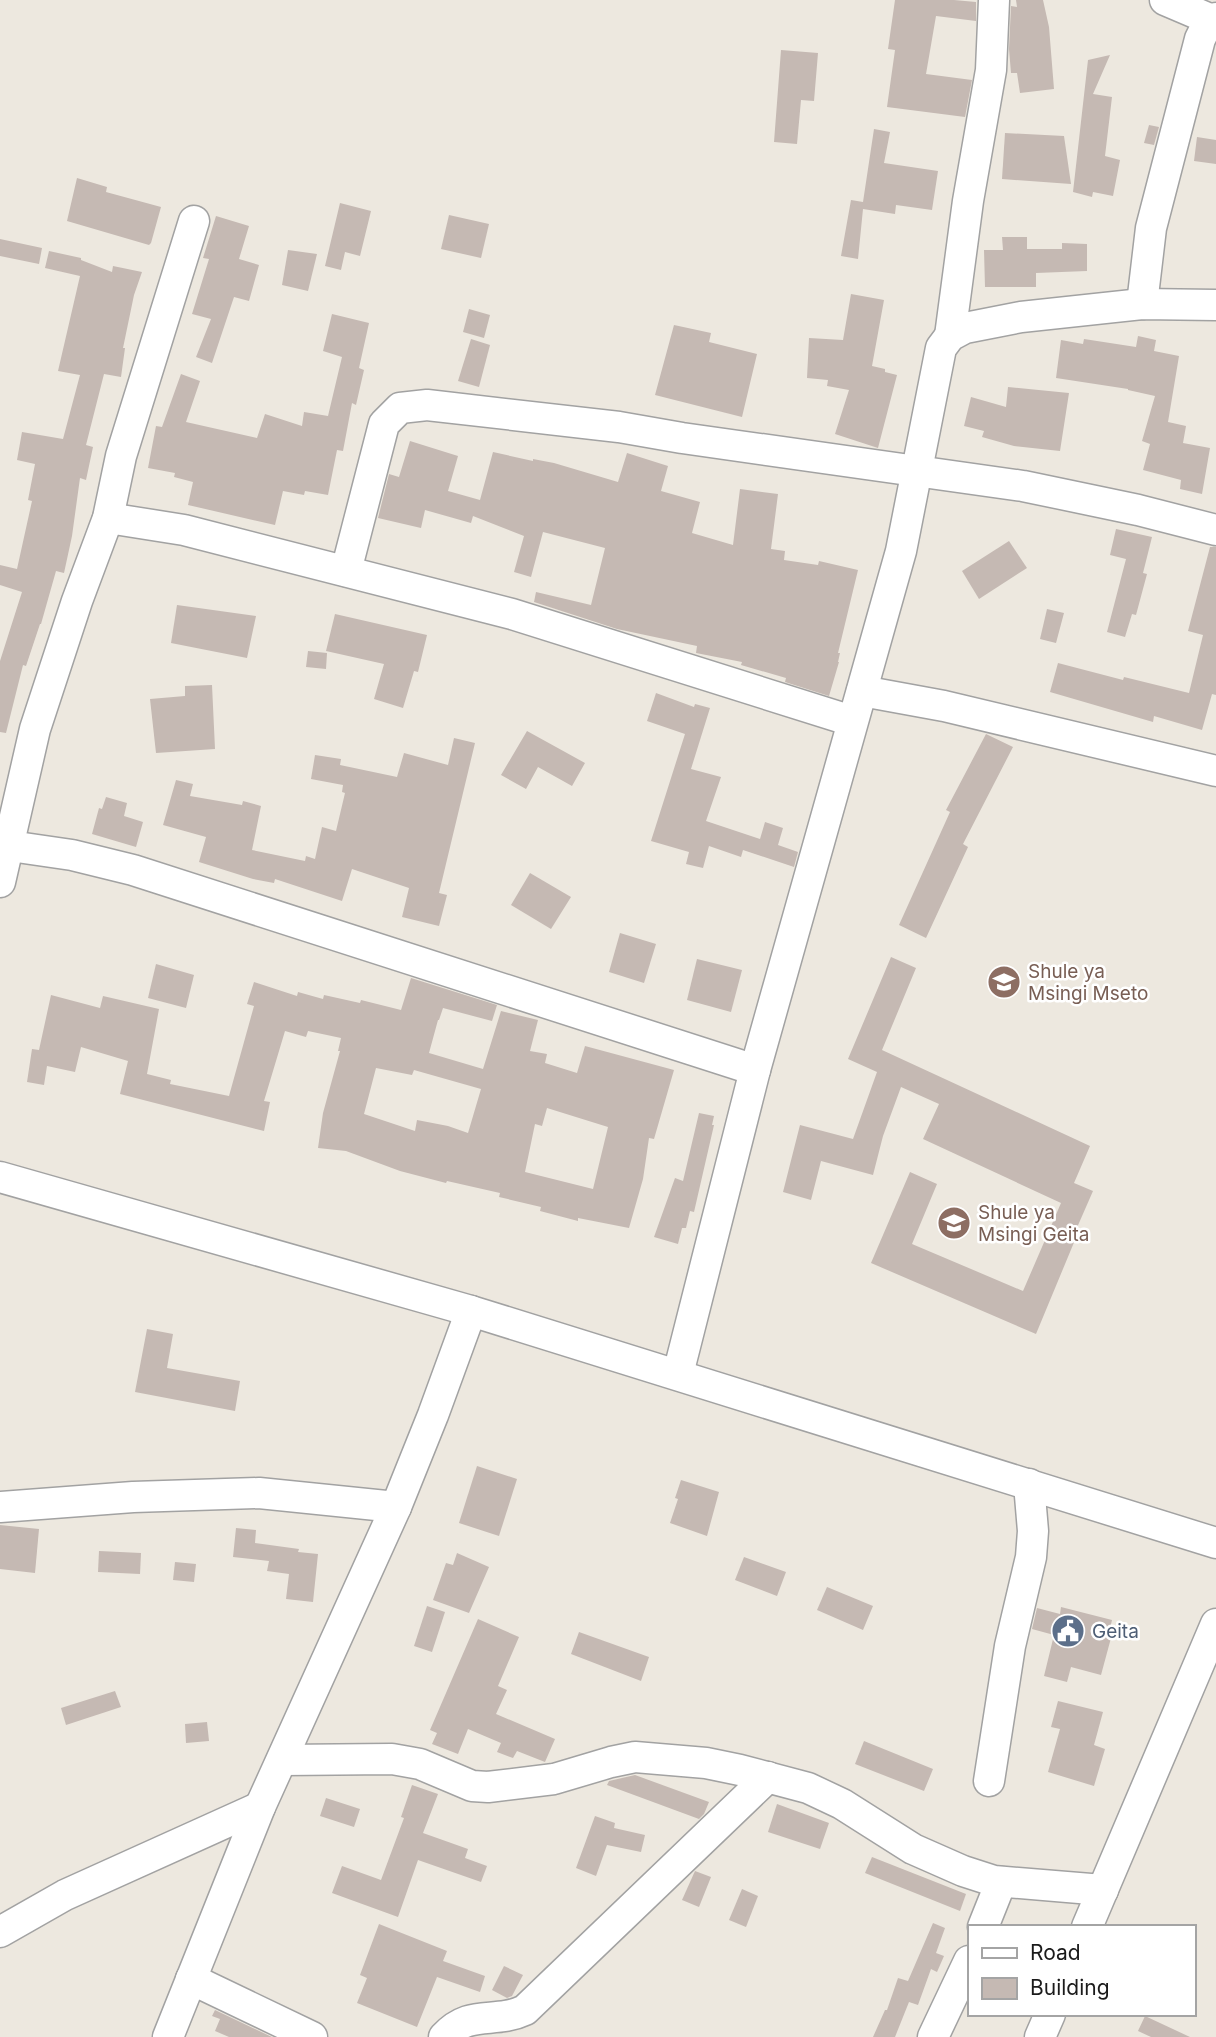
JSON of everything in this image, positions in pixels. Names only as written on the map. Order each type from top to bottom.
[{"type":"street","points":[[950,336],[966,214],[991,70],[995,0]]},
{"type":"street","points":[[1142,304],[1151,228],[1168,155],[1200,39],[1214,19],[1165,0]]},
{"type":"street","points":[[0,882],[35,729],[77,601],[108,518],[121,456],[194,221]]},
{"type":"street","points":[[678,1374],[755,1070],[901,551],[941,348],[950,336],[965,328],[1021,317],[1142,304],[1216,305]]},
{"type":"street","points":[[346,571],[384,424],[400,408],[427,405],[619,427],[1023,486],[1138,510],[1216,530]]},
{"type":"street","points":[[108,518],[184,530],[512,614],[852,721]]},
{"type":"street","points":[[862,691],[944,706],[1216,771]]},
{"type":"street","points":[[10,846],[72,855],[133,870],[755,1070]]},
{"type":"street","points":[[0,1177],[471,1311],[1216,1543]]},
{"type":"street","points":[[168,2037],[260,1807],[396,1507],[471,1311]]},
{"type":"street","points":[[989,1781],[1010,1646],[1031,1557],[1033,1531],[1029,1484]]},
{"type":"street","points":[[0,1507],[133,1497],[258,1493],[396,1507]]},
{"type":"street","points":[[1088,1925],[1216,1624]]},
{"type":"street","points":[[282,1760],[392,1759],[420,1764],[472,1786],[488,1787],[554,1779],[611,1762],[635,1758],[706,1763],[808,1788],[842,1804],[913,1849],[963,1871],[1001,1882],[1103,1890]]},
{"type":"street","points":[[444,2037],[457,2024],[470,2019],[511,2017],[525,2010],[768,1777]]},
{"type":"street","points":[[0,1932],[65,1895],[260,1807]]},
{"type":"street","points":[[984,1925],[1001,1882]]},
{"type":"street","points":[[933,2037],[968,1963]]},
{"type":"street","points":[[191,1979],[312,2037]]},
{"type":"street","points":[[1040,2037],[1049,2016]]},
{"type":"building","points":[[895,0],[976,2],[976,21],[936,16],[926,74],[972,80],[965,117],[887,107],[895,50],[888,49]]},
{"type":"building","points":[[1016,0],[1043,0],[1049,27],[1054,89],[1020,93],[1017,73],[1011,73],[1011,6],[1017,7]]},
{"type":"building","points":[[781,50],[818,53],[814,101],[801,100],[797,144],[774,142]]},
{"type":"building","points":[[1110,55],[1093,94],[1112,97],[1105,156],[1120,160],[1113,196],[1093,192],[1092,197],[1073,192],[1088,60]]},
{"type":"building","points":[[1149,125],[1159,127],[1154,145],[1144,143]]},
{"type":"building","points":[[874,129],[890,132],[884,163],[938,171],[932,210],[896,205],[895,214],[863,209],[858,259],[841,256],[851,200],[863,202]]},
{"type":"building","points":[[1005,133],[1064,136],[1071,184],[1002,179]]},
{"type":"building","points":[[1197,137],[1216,140],[1216,164],[1194,161]]},
{"type":"building","points":[[77,178],[107,187],[106,192],[161,207],[151,243],[149,245],[67,221]]},
{"type":"building","points":[[340,203],[371,211],[360,256],[345,252],[341,270],[325,266]]},
{"type":"building","points":[[449,215],[489,224],[481,258],[441,249]]},
{"type":"building","points":[[216,216],[249,226],[239,259],[259,265],[249,301],[234,297],[212,363],[196,357],[211,319],[192,314],[209,259],[203,258]]},
{"type":"building","points":[[1002,237],[1027,237],[1027,249],[1062,249],[1062,243],[1087,244],[1087,271],[1036,273],[1036,287],[985,287],[984,250],[1003,250]]},
{"type":"building","points":[[0,239],[42,248],[39,264],[0,256]]},
{"type":"building","points":[[288,250],[317,254],[308,291],[282,285]]},
{"type":"building","points":[[49,251],[81,258],[112,272],[113,266],[142,272],[134,295],[123,348],[121,377],[104,374],[86,445],[93,447],[86,480],[80,478],[64,573],[56,571],[41,624],[26,666],[23,665],[6,733],[0,732],[0,661],[22,592],[0,585],[0,565],[17,569],[32,501],[28,500],[35,464],[17,460],[22,432],[63,439],[80,375],[58,371],[80,276],[45,268]]},
{"type":"building","points":[[851,294],[884,300],[872,366],[897,375],[878,448],[835,434],[849,390],[827,386],[828,380],[807,378],[809,338],[843,340]]},
{"type":"building","points":[[469,309],[490,315],[484,338],[463,332]]},
{"type":"building","points":[[332,314],[369,323],[359,368],[364,370],[356,405],[352,403],[343,451],[337,450],[328,495],[305,491],[304,495],[283,491],[275,525],[188,505],[193,482],[174,477],[175,473],[148,468],[156,426],[162,427],[181,374],[200,381],[186,422],[257,438],[265,414],[302,426],[304,412],[328,416],[342,357],[323,351]]},
{"type":"building","points":[[674,325],[711,333],[709,342],[757,354],[742,417],[655,395]]},
{"type":"building","points":[[1138,336],[1156,340],[1154,351],[1179,356],[1168,422],[1186,426],[1183,443],[1210,448],[1202,494],[1180,489],[1181,480],[1143,470],[1150,444],[1142,441],[1155,396],[1056,378],[1061,340],[1083,344],[1084,339],[1136,347]]},
{"type":"building","points":[[471,339],[490,345],[479,387],[458,381]]},
{"type":"building","points":[[1008,387],[1069,393],[1060,451],[1014,446],[982,437],[984,431],[964,426],[971,397],[1006,407]]},
{"type":"building","points":[[410,441],[458,456],[448,491],[480,500],[493,452],[554,463],[618,482],[627,453],[668,466],[661,491],[700,502],[692,533],[733,545],[740,489],[778,494],[771,549],[785,551],[784,560],[818,565],[819,561],[858,570],[838,653],[839,662],[829,696],[785,682],[786,678],[741,665],[742,662],[696,653],[697,646],[617,629],[534,602],[536,592],[591,605],[605,548],[543,532],[531,577],[514,572],[524,536],[473,516],[471,523],[425,510],[421,528],[378,518],[389,474],[399,477]]},
{"type":"building","points":[[1116,529],[1152,537],[1143,573],[1147,574],[1136,615],[1132,614],[1125,637],[1107,632],[1126,559],[1110,555]]},
{"type":"building","points":[[1009,541],[1027,568],[979,599],[962,571]]},
{"type":"building","points":[[1210,547],[1216,547],[1216,695],[1212,694],[1202,730],[1154,716],[1153,722],[1050,692],[1058,663],[1189,693],[1203,635],[1188,631]]},
{"type":"building","points":[[177,605],[256,616],[247,658],[171,643]]},
{"type":"building","points":[[1047,609],[1064,613],[1056,643],[1040,639]]},
{"type":"building","points":[[335,614],[427,635],[418,672],[414,671],[403,708],[374,699],[384,664],[326,651]]},
{"type":"building","points":[[308,651],[327,653],[326,669],[306,667]]},
{"type":"building","points":[[212,685],[215,749],[156,753],[150,699],[185,696],[185,686]]},
{"type":"building","points":[[656,693],[694,707],[695,704],[710,708],[691,769],[721,777],[706,821],[760,839],[765,822],[783,828],[778,845],[798,852],[794,867],[743,850],[741,857],[709,846],[703,868],[686,864],[689,852],[651,841],[685,734],[647,721]]},
{"type":"building","points":[[527,731],[585,763],[572,786],[538,767],[526,789],[501,775]]},
{"type":"building","points":[[986,734],[1013,747],[963,844],[968,847],[926,938],[899,925],[950,812],[946,810]]},
{"type":"building","points":[[454,738],[475,743],[439,893],[447,895],[439,926],[402,917],[409,888],[352,869],[342,901],[275,879],[274,883],[253,879],[199,862],[206,837],[163,825],[176,780],[193,784],[190,796],[242,805],[243,801],[261,806],[252,850],[305,861],[306,856],[315,859],[322,827],[336,831],[345,793],[342,792],[343,785],[311,779],[315,755],[341,759],[340,765],[397,777],[404,753],[448,765]]},
{"type":"building","points":[[106,797],[127,803],[124,816],[143,822],[136,847],[92,834],[99,808],[102,809]]},
{"type":"building","points":[[530,873],[571,897],[551,929],[511,905]]},
{"type":"building","points":[[620,933],[656,944],[644,983],[609,972]]},
{"type":"building","points":[[891,957],[916,968],[882,1050],[1090,1146],[1074,1183],[1093,1191],[1036,1334],[871,1263],[910,1172],[937,1184],[912,1244],[1023,1291],[1061,1203],[923,1139],[939,1104],[901,1087],[883,1136],[873,1175],[821,1161],[811,1200],[783,1192],[800,1125],[853,1139],[877,1072],[848,1059]]},
{"type":"building","points":[[697,959],[742,970],[731,1012],[687,1000]]},
{"type":"building","points":[[156,964],[194,975],[186,1008],[148,998]]},
{"type":"building","points":[[411,978],[497,1005],[492,1021],[443,1008],[429,1053],[483,1069],[501,1011],[538,1020],[530,1051],[547,1054],[545,1063],[577,1073],[585,1046],[674,1070],[654,1139],[649,1138],[643,1179],[629,1228],[578,1218],[578,1221],[540,1211],[541,1207],[499,1197],[500,1193],[400,1171],[346,1151],[318,1148],[323,1113],[341,1038],[308,1031],[306,1037],[285,1031],[264,1101],[270,1102],[264,1131],[120,1094],[128,1061],[81,1047],[75,1072],[47,1066],[44,1085],[27,1082],[32,1049],[39,1050],[51,995],[100,1008],[103,996],[159,1009],[147,1074],[171,1080],[170,1084],[229,1096],[254,1006],[247,1004],[254,982],[297,996],[298,992],[323,999],[324,995],[360,1003],[361,1000],[401,1010]],"holes":[[[376,1068],[412,1075],[414,1070],[481,1089],[468,1133],[417,1120],[415,1131],[364,1114]],[[547,1108],[608,1127],[593,1189],[525,1172],[535,1124],[542,1126]]]},
{"type":"building","points":[[699,1113],[714,1116],[714,1125],[694,1212],[690,1211],[678,1244],[654,1237],[675,1178],[683,1181]]},
{"type":"building","points":[[147,1329],[173,1334],[167,1368],[240,1381],[235,1411],[135,1392]]},
{"type":"building","points":[[477,1466],[517,1479],[499,1536],[459,1523]]},
{"type":"building","points":[[681,1480],[719,1492],[707,1536],[670,1523]]},
{"type":"building","points":[[0,1525],[39,1529],[35,1573],[0,1569]]},
{"type":"building","points":[[236,1528],[256,1530],[255,1543],[318,1554],[313,1602],[286,1599],[289,1574],[267,1571],[269,1561],[233,1557]]},
{"type":"building","points":[[99,1551],[141,1553],[140,1574],[98,1572]]},
{"type":"building","points":[[457,1553],[489,1567],[469,1613],[433,1600],[446,1563],[453,1565]]},
{"type":"building","points":[[744,1557],[786,1572],[777,1596],[735,1580]]},
{"type":"building","points":[[175,1562],[196,1564],[194,1582],[173,1580]]},
{"type":"building","points":[[827,1587],[873,1606],[863,1630],[817,1610]]},
{"type":"building","points":[[427,1606],[445,1612],[432,1652],[414,1646]]},
{"type":"building","points":[[1061,1607],[1112,1620],[1108,1637],[1111,1638],[1101,1675],[1071,1667],[1067,1682],[1044,1676],[1054,1635],[1032,1629],[1037,1608],[1060,1614]]},
{"type":"building","points":[[478,1619],[519,1637],[498,1686],[507,1690],[496,1714],[555,1739],[545,1762],[517,1751],[513,1758],[497,1752],[501,1743],[468,1729],[458,1754],[432,1744],[437,1733],[430,1730]]},
{"type":"building","points":[[579,1632],[649,1657],[641,1681],[571,1654]]},
{"type":"building","points":[[115,1691],[121,1707],[66,1725],[61,1708]]},
{"type":"building","points":[[1058,1701],[1103,1712],[1094,1745],[1105,1749],[1094,1786],[1048,1772],[1060,1729],[1051,1727]]},
{"type":"building","points":[[207,1722],[209,1741],[186,1743],[185,1724]]},
{"type":"building","points":[[864,1741],[933,1769],[924,1791],[855,1764]]},
{"type":"building","points":[[635,1775],[709,1802],[704,1814],[699,1819],[607,1785],[609,1781]]},
{"type":"building","points":[[412,1785],[438,1794],[423,1833],[468,1849],[465,1858],[487,1866],[481,1882],[418,1860],[398,1917],[332,1893],[342,1866],[381,1880],[404,1818],[401,1817]]},
{"type":"building","points":[[326,1798],[360,1809],[354,1827],[320,1816]]},
{"type":"building","points":[[777,1804],[829,1823],[820,1849],[768,1832]]},
{"type":"building","points":[[595,1816],[615,1823],[614,1828],[645,1835],[641,1852],[607,1845],[596,1876],[576,1868]]},
{"type":"building","points":[[872,1857],[966,1894],[960,1911],[865,1873]]},
{"type":"building","points":[[695,1871],[711,1877],[699,1907],[682,1900]]},
{"type":"building","points":[[742,1889],[758,1896],[746,1927],[729,1920]]},
{"type":"building","points":[[933,1923],[945,1928],[936,1953],[944,1956],[937,1972],[931,1969],[918,2005],[909,2002],[895,2037],[873,2037],[887,2010],[898,1978],[908,1981]]},
{"type":"building","points":[[379,1924],[447,1951],[443,1961],[485,1976],[480,1992],[437,1977],[417,2027],[357,2003],[367,1978],[360,1975]]},
{"type":"building","points":[[504,1966],[523,1975],[512,1996],[507,1998],[492,1990]]},
{"type":"building","points":[[215,2010],[272,2037],[229,2037],[215,2031],[220,2019],[212,2016]]},
{"type":"building","points":[[1145,2016],[1190,2037],[1151,2037],[1138,2031]]},
{"type":"place","name":"Shule ya Msingi Mseto","points":[[1004,982]]},
{"type":"place","name":"Shule ya Msingi Geita","points":[[954,1223]]},
{"type":"place","name":"Geita","points":[[1068,1631]]}]
